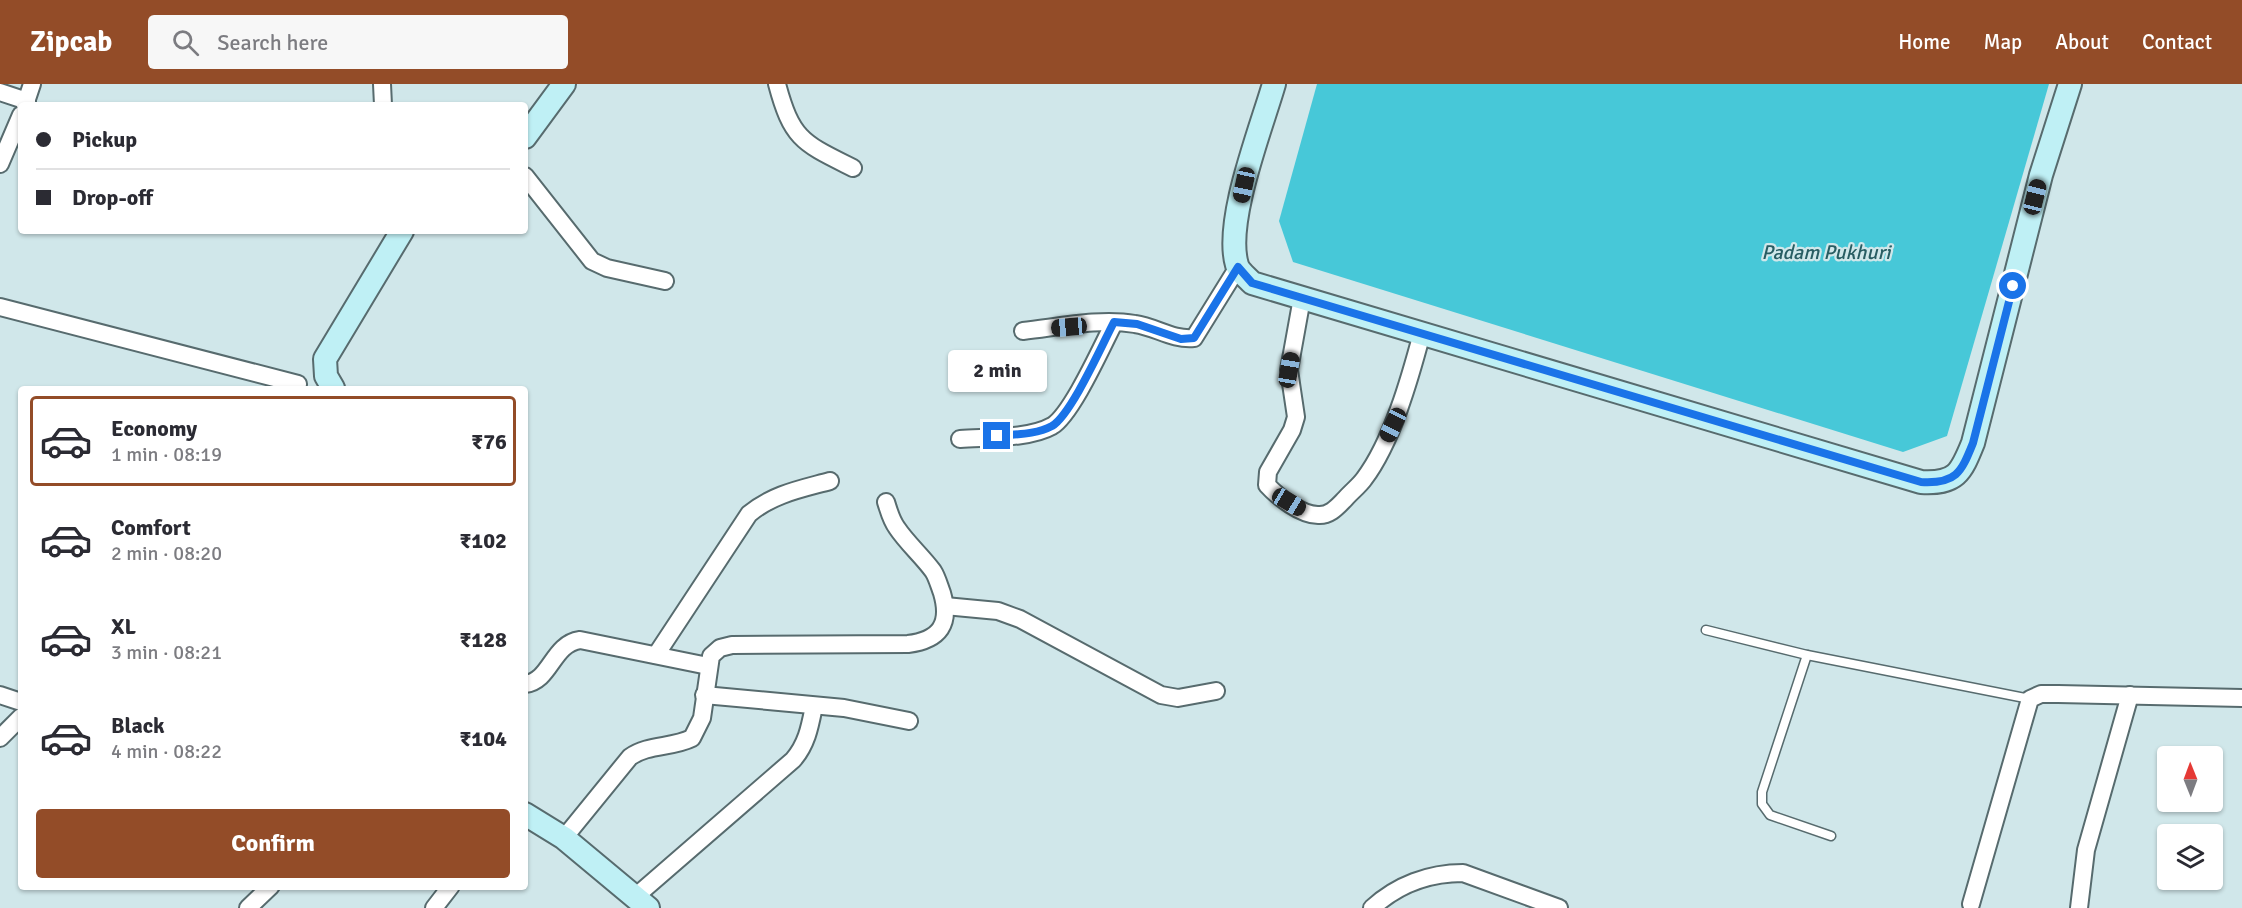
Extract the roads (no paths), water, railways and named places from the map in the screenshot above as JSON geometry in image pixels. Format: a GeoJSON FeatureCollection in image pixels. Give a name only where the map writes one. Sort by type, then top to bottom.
{"type":"FeatureCollection","features":[{"type":"Feature","properties":{"kind":"street"},"geometry":{"type":"LineString","coordinates":[[26,102],[32,84]]}},
{"type":"Feature","properties":{"kind":"street"},"geometry":{"type":"LineString","coordinates":[[382,84],[383,102]]}},
{"type":"Feature","properties":{"kind":"street"},"geometry":{"type":"LineString","coordinates":[[528,133],[564,84]]}},
{"type":"Feature","properties":{"kind":"street"},"geometry":{"type":"LineString","coordinates":[[777,84],[785,115],[795,133],[820,152],[853,168]]}},
{"type":"Feature","properties":{"kind":"street"},"geometry":{"type":"LineString","coordinates":[[1274,84],[1244,185],[1233,240],[1238,267],[1252,283],[1921,482],[1940,483],[1955,477],[1965,462],[1973,443],[2041,175],[2070,84]]}},
{"type":"Feature","properties":{"kind":"street"},"geometry":{"type":"LineString","coordinates":[[0,92],[18,103]]}},
{"type":"Feature","properties":{"kind":"street"},"geometry":{"type":"LineString","coordinates":[[0,164],[18,121]]}},
{"type":"Feature","properties":{"kind":"street"},"geometry":{"type":"LineString","coordinates":[[528,180],[592,261],[607,268],[665,281]]}},
{"type":"Feature","properties":{"kind":"street"},"geometry":{"type":"LineString","coordinates":[[0,307],[296,386],[329,382],[325,359],[400,234]]}},
{"type":"Feature","properties":{"kind":"street"},"geometry":{"type":"LineString","coordinates":[[1023,331],[1114,322],[1137,324],[1181,339],[1194,338],[1238,267]]}},
{"type":"Feature","properties":{"kind":"street"},"geometry":{"type":"LineString","coordinates":[[1302,298],[1289,370],[1296,417],[1292,430],[1268,472],[1267,485],[1274,493],[1304,511],[1319,516],[1333,511],[1364,480],[1393,425],[1411,375],[1422,333]]}},
{"type":"Feature","properties":{"kind":"street"},"geometry":{"type":"LineString","coordinates":[[960,439],[1033,433],[1053,425],[1066,413],[1114,322]]}},
{"type":"Feature","properties":{"kind":"street"},"geometry":{"type":"LineString","coordinates":[[656,655],[749,514],[763,502],[830,481]]}},
{"type":"Feature","properties":{"kind":"street"},"geometry":{"type":"LineString","coordinates":[[564,838],[630,757],[639,750],[682,743],[693,738],[702,718],[711,656],[720,648],[732,645],[922,642],[941,629],[946,617],[945,606],[934,573],[896,527],[886,502]]}},
{"type":"Feature","properties":{"kind":"street"},"geometry":{"type":"LineString","coordinates":[[945,606],[998,611],[1020,619],[1161,695],[1178,698],[1216,691]]}},
{"type":"Feature","properties":{"kind":"street"},"geometry":{"type":"LineString","coordinates":[[528,684],[540,678],[562,647],[580,640],[708,666]]}},
{"type":"Feature","properties":{"kind":"street"},"geometry":{"type":"LineString","coordinates":[[704,694],[844,708],[909,721]]}},
{"type":"Feature","properties":{"kind":"street"},"geometry":{"type":"LineString","coordinates":[[1971,904],[2030,699],[2041,694],[2242,698]]}},
{"type":"Feature","properties":{"kind":"street"},"geometry":{"type":"LineString","coordinates":[[0,695],[18,701]]}},
{"type":"Feature","properties":{"kind":"street"},"geometry":{"type":"LineString","coordinates":[[2079,908],[2086,850],[2130,695]]}},
{"type":"Feature","properties":{"kind":"street"},"geometry":{"type":"LineString","coordinates":[[528,816],[564,838],[641,903],[801,751],[814,706]]}},
{"type":"Feature","properties":{"kind":"street"},"geometry":{"type":"LineString","coordinates":[[0,738],[18,720]]}},
{"type":"Feature","properties":{"kind":"street"},"geometry":{"type":"LineString","coordinates":[[1372,908],[1383,897],[1423,877],[1463,873],[1559,908]]}},
{"type":"Feature","properties":{"kind":"street"},"geometry":{"type":"LineString","coordinates":[[248,908],[267,890]]}},
{"type":"Feature","properties":{"kind":"street"},"geometry":{"type":"LineString","coordinates":[[434,908],[448,890]]}},
{"type":"Feature","properties":{"kind":"lane"},"geometry":{"type":"LineString","coordinates":[[1706,630],[1807,655],[2030,699]]}},
{"type":"Feature","properties":{"kind":"lane"},"geometry":{"type":"LineString","coordinates":[[1807,655],[1762,792],[1762,804],[1770,815],[1831,836]]}},
{"type":"Feature","properties":{"kind":"water","name":"Padam Pukhuri"},"geometry":{"type":"Polygon","coordinates":[[[1317,84],[2049,84],[1947,436],[1903,452],[1293,262],[1279,221],[1317,84]]]}}]}
